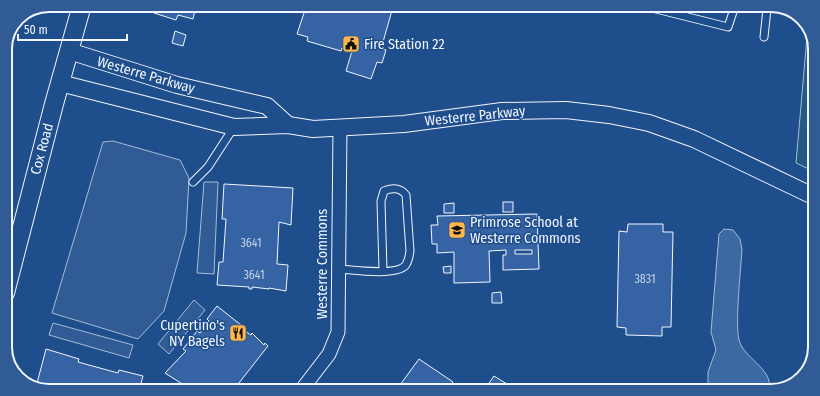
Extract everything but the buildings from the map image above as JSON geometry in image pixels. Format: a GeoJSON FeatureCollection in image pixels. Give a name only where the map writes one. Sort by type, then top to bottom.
{"type":"FeatureCollection","features":[{"type":"Feature","properties":{"kind":"main road","name":"Cox Road"},"geometry":{"type":"LineString","coordinates":[[12,266],[80,12]]}},
{"type":"Feature","properties":{"kind":"street","name":"Westerre Parkway"},"geometry":{"type":"LineString","coordinates":[[69,51],[177,85],[268,106],[288,125]]}},
{"type":"Feature","properties":{"kind":"street","name":"Westerre Parkway"},"geometry":{"type":"LineString","coordinates":[[60,83],[234,127],[288,125],[313,129],[340,128],[404,124],[502,111],[566,110],[609,115],[649,123],[694,139],[808,194]]}},
{"type":"Feature","properties":{"kind":"street","name":"Westerre Commons"},"geometry":{"type":"LineString","coordinates":[[306,384],[329,354],[338,332],[340,128]]}},
{"type":"Feature","properties":{"kind":"lane"},"geometry":{"type":"LineString","coordinates":[[669,12],[728,26],[733,12]]}},
{"type":"Feature","properties":{"kind":"lane"},"geometry":{"type":"LineString","coordinates":[[764,37],[767,12]]}},
{"type":"Feature","properties":{"kind":"lane"},"geometry":{"type":"LineString","coordinates":[[193,182],[208,167],[234,127]]}},
{"type":"Feature","properties":{"kind":"lane"},"geometry":{"type":"LineString","coordinates":[[339,270],[383,271],[401,268],[409,260],[406,195],[400,190],[394,188],[384,191],[381,201],[383,271]]}},
{"type":"Feature","properties":{"kind":"shaded area"},"geometry":{"type":"Polygon","coordinates":[[[807,40],[808,47],[808,169],[796,163],[807,40]]]}},
{"type":"Feature","properties":{"kind":"shaded area"},"geometry":{"type":"Polygon","coordinates":[[[113,141],[180,160],[189,178],[186,233],[164,311],[138,339],[52,313],[103,142],[113,141]]]}},
{"type":"Feature","properties":{"kind":"shaded area"},"geometry":{"type":"Polygon","coordinates":[[[204,182],[218,182],[214,274],[197,273],[204,182]]]}},
{"type":"Feature","properties":{"kind":"shaded area"},"geometry":{"type":"Polygon","coordinates":[[[724,229],[733,230],[740,239],[742,250],[739,284],[738,336],[743,349],[768,377],[769,384],[708,384],[708,372],[716,350],[711,332],[719,234],[724,229]]]}},
{"type":"Feature","properties":{"kind":"shaded area"},"geometry":{"type":"Polygon","coordinates":[[[194,300],[205,310],[169,354],[158,344],[194,300]]]}},
{"type":"Feature","properties":{"kind":"shaded area"},"geometry":{"type":"Polygon","coordinates":[[[53,323],[133,345],[129,358],[49,335],[53,323]]]}},
{"type":"Feature","properties":{"kind":"place","name":"Fire Station 22"},"geometry":{"type":"Point","coordinates":[351,44]}},
{"type":"Feature","properties":{"kind":"place","name":"Primrose School at Westerre Commons"},"geometry":{"type":"Point","coordinates":[457,230]}},
{"type":"Feature","properties":{"kind":"place","name":"Cupertino's NY Bagels"},"geometry":{"type":"Point","coordinates":[238,333]}}]}
